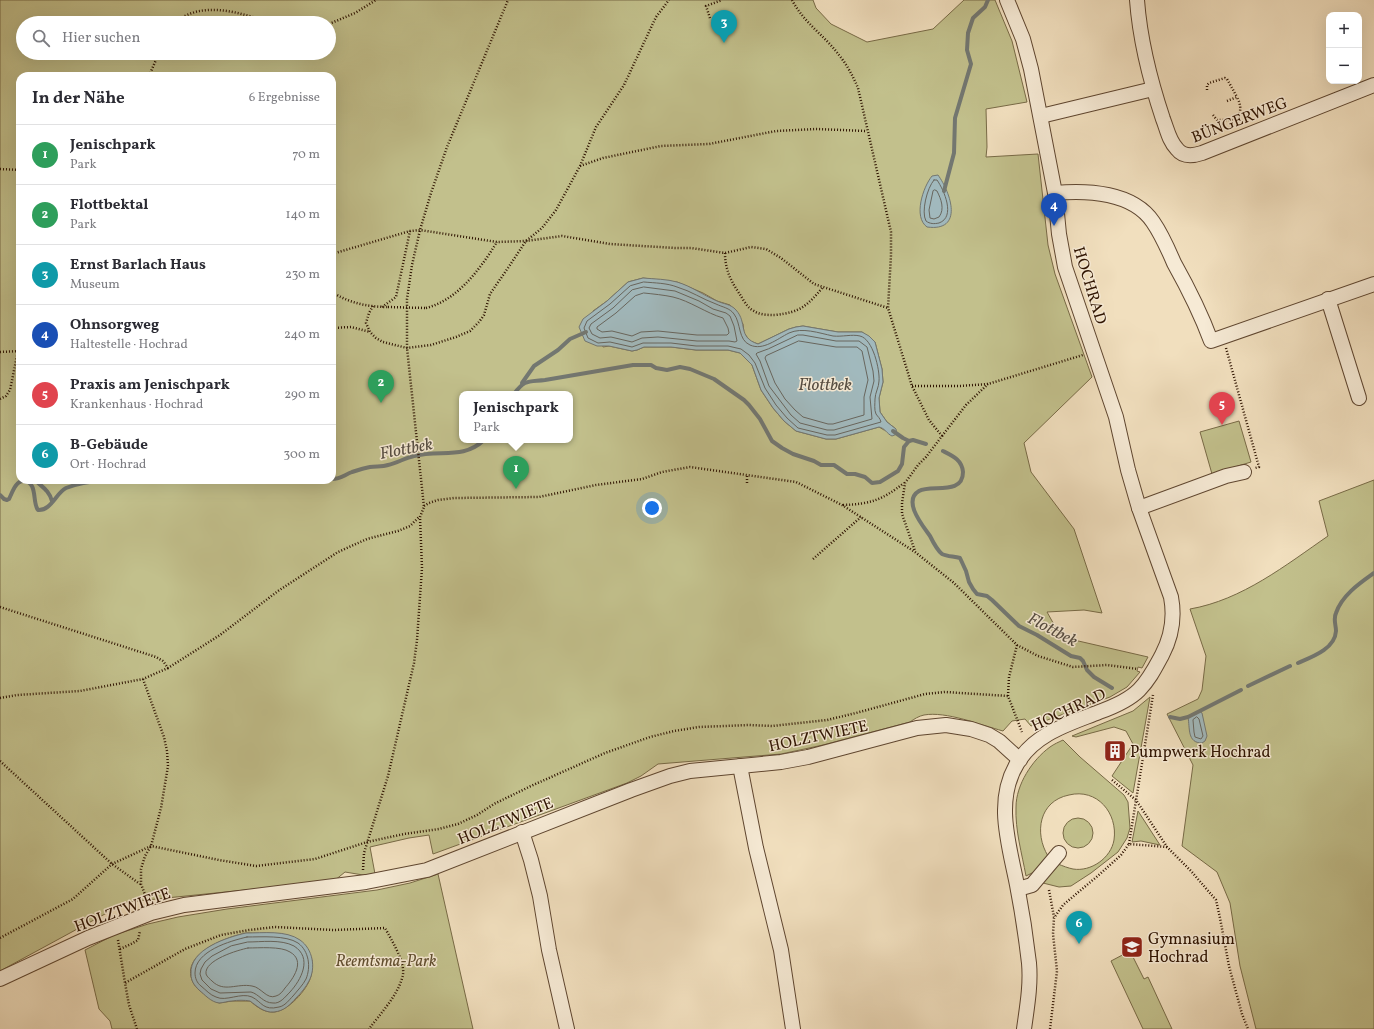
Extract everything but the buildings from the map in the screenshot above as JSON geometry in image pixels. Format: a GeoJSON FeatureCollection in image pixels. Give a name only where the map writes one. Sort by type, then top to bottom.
{"type":"FeatureCollection","features":[{"type":"Feature","properties":{"kind":"street","name":"HOCHRAD"},"geometry":{"type":"LineString","coordinates":[[1007,0],[1021,34],[1027,54],[1041,116],[1055,193],[1059,234],[1065,267],[1109,397],[1138,508],[1171,597],[1174,610],[1171,632],[1165,648],[1153,673],[1138,691],[1116,706],[1046,735],[1032,745],[1020,760],[1007,784],[1005,809],[1006,828],[1018,889],[1030,979],[1024,1029]]}},
{"type":"Feature","properties":{"kind":"street","name":"BÜNGERWEG"},"geometry":{"type":"LineString","coordinates":[[1137,0],[1143,45],[1153,89],[1171,141],[1177,150],[1184,154],[1193,156],[1374,85]]}},
{"type":"Feature","properties":{"kind":"street"},"geometry":{"type":"LineString","coordinates":[[1041,116],[1153,89]]}},
{"type":"Feature","properties":{"kind":"street"},"geometry":{"type":"LineString","coordinates":[[1055,193],[1066,192],[1103,194],[1118,197],[1142,210],[1153,221],[1188,289],[1217,338],[1374,284]]}},
{"type":"Feature","properties":{"kind":"street"},"geometry":{"type":"LineString","coordinates":[[1328,299],[1359,398]]}},
{"type":"Feature","properties":{"kind":"street"},"geometry":{"type":"LineString","coordinates":[[1138,508],[1226,476],[1244,472]]}},
{"type":"Feature","properties":{"kind":"street","name":"HOLZTWIETE"},"geometry":{"type":"LineString","coordinates":[[0,979],[88,938],[151,914],[184,905],[366,882],[427,870],[631,790],[670,776],[690,771],[808,758],[917,728],[946,725],[971,728],[989,735],[999,741],[1020,760]]}},
{"type":"Feature","properties":{"kind":"street"},"geometry":{"type":"LineString","coordinates":[[740,766],[756,848],[781,950],[793,1029]]}},
{"type":"Feature","properties":{"kind":"street"},"geometry":{"type":"LineString","coordinates":[[522,832],[540,896],[549,950],[566,1029]]}},
{"type":"Feature","properties":{"kind":"street"},"geometry":{"type":"LineString","coordinates":[[1018,889],[1032,885],[1059,853]]}},
{"type":"Feature","properties":{"kind":"path"},"geometry":{"type":"LineString","coordinates":[[336,21],[355,13],[376,0]]}},
{"type":"Feature","properties":{"kind":"path"},"geometry":{"type":"LineString","coordinates":[[424,507],[407,348],[407,299],[412,265],[420,230],[447,147],[508,0]]}},
{"type":"Feature","properties":{"kind":"path"},"geometry":{"type":"LineString","coordinates":[[374,306],[367,318],[366,323],[370,332],[383,342],[407,348],[431,345],[470,331],[480,322],[484,315],[490,294],[526,241],[542,228],[556,210],[580,166],[596,127],[624,84],[656,17],[668,0]]}},
{"type":"Feature","properties":{"kind":"path"},"geometry":{"type":"LineString","coordinates":[[710,18],[706,6],[722,0]]}},
{"type":"Feature","properties":{"kind":"path"},"geometry":{"type":"LineString","coordinates":[[792,0],[813,28],[839,54],[854,77],[861,99],[890,232],[891,256],[888,308],[912,386],[929,420],[942,436]]}},
{"type":"Feature","properties":{"kind":"path"},"geometry":{"type":"LineString","coordinates":[[184,16],[194,9],[206,6]]}},
{"type":"Feature","properties":{"kind":"path"},"geometry":{"type":"LineString","coordinates":[[214,6],[250,16]]}},
{"type":"Feature","properties":{"kind":"path"},"geometry":{"type":"LineString","coordinates":[[151,72],[156,60]]}},
{"type":"Feature","properties":{"kind":"path"},"geometry":{"type":"LineString","coordinates":[[1207,90],[1206,85],[1209,83],[1225,78],[1227,79],[1241,108],[1236,120],[1243,137]]}},
{"type":"Feature","properties":{"kind":"path"},"geometry":{"type":"LineString","coordinates":[[1227,102],[1237,97]]}},
{"type":"Feature","properties":{"kind":"path"},"geometry":{"type":"LineString","coordinates":[[1213,115],[1217,120],[1236,120]]}},
{"type":"Feature","properties":{"kind":"path"},"geometry":{"type":"LineString","coordinates":[[580,166],[603,158],[661,146],[709,144],[776,132],[816,129],[867,131]]}},
{"type":"Feature","properties":{"kind":"path"},"geometry":{"type":"LineString","coordinates":[[0,169],[16,170]]}},
{"type":"Feature","properties":{"kind":"path"},"geometry":{"type":"LineString","coordinates":[[382,307],[396,297],[410,230]]}},
{"type":"Feature","properties":{"kind":"path"},"geometry":{"type":"LineString","coordinates":[[336,253],[410,230],[420,230],[497,242],[526,241],[562,236],[638,246],[704,249],[725,253],[751,247],[766,249],[781,258],[814,284],[888,308]]}},
{"type":"Feature","properties":{"kind":"path"},"geometry":{"type":"LineString","coordinates":[[336,295],[355,303],[382,307],[426,308],[436,305],[453,295],[475,274],[497,242]]}},
{"type":"Feature","properties":{"kind":"path"},"geometry":{"type":"LineString","coordinates":[[725,253],[725,262],[733,284],[748,307],[754,312],[768,315],[796,312],[809,303],[823,287]]}},
{"type":"Feature","properties":{"kind":"path"},"geometry":{"type":"LineString","coordinates":[[336,328],[351,326],[370,332]]}},
{"type":"Feature","properties":{"kind":"path"},"geometry":{"type":"LineString","coordinates":[[1217,338],[1259,467],[1244,472]]}},
{"type":"Feature","properties":{"kind":"path"},"geometry":{"type":"LineString","coordinates":[[0,352],[16,351]]}},
{"type":"Feature","properties":{"kind":"path"},"geometry":{"type":"LineString","coordinates":[[912,386],[960,386],[988,384],[1087,354]]}},
{"type":"Feature","properties":{"kind":"path"},"geometry":{"type":"LineString","coordinates":[[0,399],[6,396],[10,390],[16,364]]}},
{"type":"Feature","properties":{"kind":"path"},"geometry":{"type":"LineString","coordinates":[[842,504],[866,503],[888,496],[905,483],[966,405],[988,384]]}},
{"type":"Feature","properties":{"kind":"path"},"geometry":{"type":"LineString","coordinates":[[366,882],[363,864],[364,853],[388,776],[414,663],[422,568],[420,517],[424,507],[429,502],[454,498],[540,497],[596,485],[642,479],[662,472],[690,466],[796,482],[842,504],[915,552],[954,583],[1017,645],[1038,656],[1073,667],[1107,665],[1143,670]]}},
{"type":"Feature","properties":{"kind":"path"},"geometry":{"type":"LineString","coordinates":[[747,475],[747,483]]}},
{"type":"Feature","properties":{"kind":"path"},"geometry":{"type":"LineString","coordinates":[[905,483],[902,514],[915,552]]}},
{"type":"Feature","properties":{"kind":"path"},"geometry":{"type":"LineString","coordinates":[[0,698],[17,695],[80,691],[143,679],[168,668],[220,635],[278,591],[338,552],[367,539],[410,526],[420,517]]}},
{"type":"Feature","properties":{"kind":"path"},"geometry":{"type":"LineString","coordinates":[[813,559],[861,517]]}},
{"type":"Feature","properties":{"kind":"path"},"geometry":{"type":"LineString","coordinates":[[0,607],[156,657],[163,661],[168,668]]}},
{"type":"Feature","properties":{"kind":"path"},"geometry":{"type":"LineString","coordinates":[[1017,645],[1009,678],[1008,696],[1022,732]]}},
{"type":"Feature","properties":{"kind":"path"},"geometry":{"type":"LineString","coordinates":[[0,761],[112,864],[141,884],[141,869],[145,856],[151,846],[161,808],[168,766],[164,737],[143,679]]}},
{"type":"Feature","properties":{"kind":"path"},"geometry":{"type":"LineString","coordinates":[[1054,918],[1063,904],[1121,855],[1129,844],[1154,690]]}},
{"type":"Feature","properties":{"kind":"path"},"geometry":{"type":"LineString","coordinates":[[0,938],[73,899],[112,864],[151,846],[256,866],[315,859],[368,842],[458,824],[530,786],[605,753],[650,737],[674,731],[699,727],[748,725],[772,726],[827,720],[925,694],[945,692],[1008,696]]}},
{"type":"Feature","properties":{"kind":"path"},"geometry":{"type":"LineString","coordinates":[[1112,780],[1136,800],[1167,847],[1191,871],[1216,900],[1229,966],[1242,1014],[1248,1029]]}},
{"type":"Feature","properties":{"kind":"path"},"geometry":{"type":"LineString","coordinates":[[1129,844],[1167,847]]}},
{"type":"Feature","properties":{"kind":"path"},"geometry":{"type":"LineString","coordinates":[[1049,890],[1054,918],[1053,934],[1057,971],[1050,1029]]}},
{"type":"Feature","properties":{"kind":"path"},"geometry":{"type":"LineString","coordinates":[[125,983],[185,949],[228,934],[275,927],[334,930],[385,928],[399,954],[404,973],[398,990],[368,1029]]}},
{"type":"Feature","properties":{"kind":"path"},"geometry":{"type":"LineString","coordinates":[[120,949],[125,983],[137,1029]]}},
{"type":"Feature","properties":{"kind":"green space"},"geometry":{"type":"Polygon","coordinates":[[[0,0],[813,0],[816,8],[831,24],[867,42],[933,29],[964,0],[995,0],[1012,41],[1027,102],[986,109],[986,157],[1038,154],[1048,245],[1055,274],[1092,377],[1024,443],[1031,472],[1074,529],[1102,613],[1084,610],[1047,612],[1061,637],[1148,657],[1142,668],[1138,667],[1137,671],[1140,672],[1127,687],[1110,697],[1031,726],[1025,719],[1012,721],[1003,731],[974,722],[933,714],[924,715],[910,722],[823,745],[781,754],[658,764],[641,776],[627,783],[433,854],[429,835],[370,847],[375,874],[369,876],[345,872],[334,881],[127,902],[0,971],[0,0]],[[643,278],[628,282],[607,301],[593,311],[603,347],[609,346],[632,351],[644,347],[671,347],[696,350],[728,350],[740,353],[752,365],[761,390],[773,408],[784,421],[796,431],[826,439],[836,439],[879,427],[884,430],[896,429],[887,422],[880,412],[879,398],[883,382],[882,369],[875,342],[862,332],[838,332],[803,326],[789,329],[758,344],[750,341],[744,333],[743,324],[730,305],[717,301],[703,293],[677,282],[643,278]]]}},
{"type":"Feature","properties":{"kind":"green space"},"geometry":{"type":"Polygon","coordinates":[[[1239,421],[1251,462],[1212,474],[1200,432],[1239,421]]]}},
{"type":"Feature","properties":{"kind":"green space"},"geometry":{"type":"Polygon","coordinates":[[[1374,480],[1374,1029],[1256,1029],[1240,966],[1230,903],[1217,872],[1182,846],[1193,765],[1167,714],[1198,699],[1202,690],[1206,656],[1190,609],[1228,598],[1245,590],[1280,569],[1328,536],[1319,501],[1374,480]]]}},
{"type":"Feature","properties":{"kind":"green space"},"geometry":{"type":"Polygon","coordinates":[[[1150,697],[1133,793],[1112,776],[1133,744],[1126,731],[1114,727],[1076,737],[1072,736],[1133,711],[1150,697]]]}},
{"type":"Feature","properties":{"kind":"green space"},"geometry":{"type":"Polygon","coordinates":[[[1063,740],[1080,757],[1124,795],[1128,802],[1130,828],[1127,838],[1118,852],[1071,886],[1059,887],[1043,883],[1058,864],[1071,869],[1080,869],[1093,866],[1109,853],[1114,840],[1113,821],[1104,805],[1097,799],[1088,795],[1079,794],[1059,798],[1045,811],[1042,819],[1041,838],[1048,856],[1034,872],[1026,876],[1019,842],[1016,816],[1019,790],[1031,766],[1043,752],[1063,740]]]}},
{"type":"Feature","properties":{"kind":"green space"},"geometry":{"type":"Polygon","coordinates":[[[1138,811],[1160,845],[1141,841],[1132,842],[1138,811]]]}},
{"type":"Feature","properties":{"kind":"green space"},"geometry":{"type":"Polygon","coordinates":[[[1078,818],[1089,822],[1093,833],[1089,844],[1078,848],[1067,844],[1063,833],[1067,822],[1078,818]]]}},
{"type":"Feature","properties":{"kind":"green space","name":"Reemtsma-Park"},"geometry":{"type":"Polygon","coordinates":[[[438,874],[473,1029],[112,1029],[110,1021],[99,1009],[85,950],[114,935],[148,924],[178,917],[227,909],[377,890],[410,883],[438,874]],[[246,933],[216,943],[198,956],[192,964],[191,974],[194,984],[202,992],[219,1003],[250,1001],[269,1012],[284,1009],[296,999],[306,987],[311,976],[312,960],[283,934],[246,933]]]}},
{"type":"Feature","properties":{"kind":"green space"},"geometry":{"type":"Polygon","coordinates":[[[1130,951],[1144,979],[1148,977],[1172,1029],[1143,1029],[1111,961],[1130,951]]]}},
{"type":"Feature","properties":{"kind":"water"},"geometry":{"type":"Polygon","coordinates":[[[938,175],[947,191],[950,201],[950,217],[946,224],[939,227],[927,227],[921,216],[921,202],[925,187],[932,176],[938,175]]]}},
{"type":"Feature","properties":{"kind":"water","name":"Flottbek"},"geometry":{"type":"Polygon","coordinates":[[[643,278],[677,282],[717,301],[732,306],[740,315],[747,338],[758,344],[789,329],[803,326],[838,332],[862,332],[869,336],[875,342],[882,369],[883,382],[879,398],[880,412],[887,422],[896,429],[897,434],[892,436],[879,427],[836,439],[826,439],[796,431],[784,421],[773,408],[761,390],[752,365],[740,353],[728,350],[696,350],[671,347],[644,347],[632,351],[609,346],[597,346],[585,341],[579,327],[583,319],[607,301],[628,282],[643,278]]]}},
{"type":"Feature","properties":{"kind":"water"},"geometry":{"type":"Polygon","coordinates":[[[1199,711],[1202,713],[1207,736],[1205,741],[1202,743],[1197,742],[1192,738],[1189,730],[1188,717],[1199,711]]]}},
{"type":"Feature","properties":{"kind":"water"},"geometry":{"type":"Polygon","coordinates":[[[246,933],[281,933],[300,940],[308,948],[313,965],[311,976],[302,992],[284,1009],[270,1012],[261,1009],[250,1001],[246,1000],[221,1003],[216,1002],[206,996],[193,983],[191,976],[192,965],[203,951],[220,941],[246,933]]]}},
{"type":"Feature","properties":{"kind":"waterway"},"geometry":{"type":"LineString","coordinates":[[944,191],[954,153],[955,118],[971,64],[967,50],[968,33],[973,18],[985,7],[988,0]]}},
{"type":"Feature","properties":{"kind":"waterway","name":"Flottbek"},"geometry":{"type":"LineString","coordinates":[[522,383],[534,366],[558,350],[570,339],[586,332]]}},
{"type":"Feature","properties":{"kind":"waterway","name":"Flottbek"},"geometry":{"type":"LineString","coordinates":[[517,391],[521,386],[531,381],[633,365],[651,365],[656,368],[667,370],[680,367],[690,369],[714,379],[744,400],[760,419],[772,441],[782,448],[821,465],[834,465],[847,474],[855,474],[865,477],[872,483],[880,482],[898,471],[902,464],[904,447],[909,441],[913,440],[926,444]]}},
{"type":"Feature","properties":{"kind":"waterway","name":"Flottbek"},"geometry":{"type":"LineString","coordinates":[[893,431],[909,441]]}},
{"type":"Feature","properties":{"kind":"waterway","name":"Flottbek"},"geometry":{"type":"LineString","coordinates":[[336,479],[352,472],[366,468],[384,466],[414,456],[468,450],[480,443]]}},
{"type":"Feature","properties":{"kind":"waterway","name":"Flottbek"},"geometry":{"type":"LineString","coordinates":[[943,451],[959,461],[963,472],[962,479],[958,484],[952,487],[931,488],[919,491],[914,495],[913,501],[913,507],[919,520],[937,548],[946,556],[960,558],[969,582],[977,594],[987,596],[1019,626],[1071,656],[1080,658],[1087,670],[1094,677],[1112,688]]}},
{"type":"Feature","properties":{"kind":"waterway","name":"Flottbek"},"geometry":{"type":"LineString","coordinates":[[0,495],[4,499],[9,499],[18,484]]}},
{"type":"Feature","properties":{"kind":"waterway","name":"Flottbek"},"geometry":{"type":"LineString","coordinates":[[30,484],[33,489],[36,507],[38,510],[43,510],[50,505],[62,490],[78,484]]}},
{"type":"Feature","properties":{"kind":"waterway"},"geometry":{"type":"LineString","coordinates":[[39,484],[47,491],[52,501]]}},
{"type":"Feature","properties":{"kind":"waterway","name":"Flottbek"},"geometry":{"type":"LineString","coordinates":[[1298,663],[1322,652],[1332,643],[1336,631],[1335,615],[1342,601],[1352,590],[1374,573]]}},
{"type":"Feature","properties":{"kind":"waterway","name":"Flottbek"},"geometry":{"type":"LineString","coordinates":[[1248,686],[1290,666]]}},
{"type":"Feature","properties":{"kind":"waterway","name":"Flottbek"},"geometry":{"type":"LineString","coordinates":[[1170,717],[1180,719],[1188,717],[1241,690]]}},
{"type":"Feature","properties":{"kind":"place","name":"Ernst Barlach Haus"},"geometry":{"type":"Point","coordinates":[724,43]}},
{"type":"Feature","properties":{"kind":"place","name":"Ohnsorgweg"},"geometry":{"type":"Point","coordinates":[1054,226]}},
{"type":"Feature","properties":{"kind":"place","name":"Flottbektal"},"geometry":{"type":"Point","coordinates":[381,403]}},
{"type":"Feature","properties":{"kind":"place","name":"Praxis am Jenischpark"},"geometry":{"type":"Point","coordinates":[1222,425]}},
{"type":"Feature","properties":{"kind":"place","name":"Jenischpark"},"geometry":{"type":"Point","coordinates":[516,489]}},
{"type":"Feature","properties":{"kind":"place","name":"Pumpwerk Hochrad"},"geometry":{"type":"Point","coordinates":[1115,751]}},
{"type":"Feature","properties":{"kind":"place","name":"B-Gebäude"},"geometry":{"type":"Point","coordinates":[1079,944]}},
{"type":"Feature","properties":{"kind":"place","name":"Gymnasium Hochrad"},"geometry":{"type":"Point","coordinates":[1132,947]}}]}
